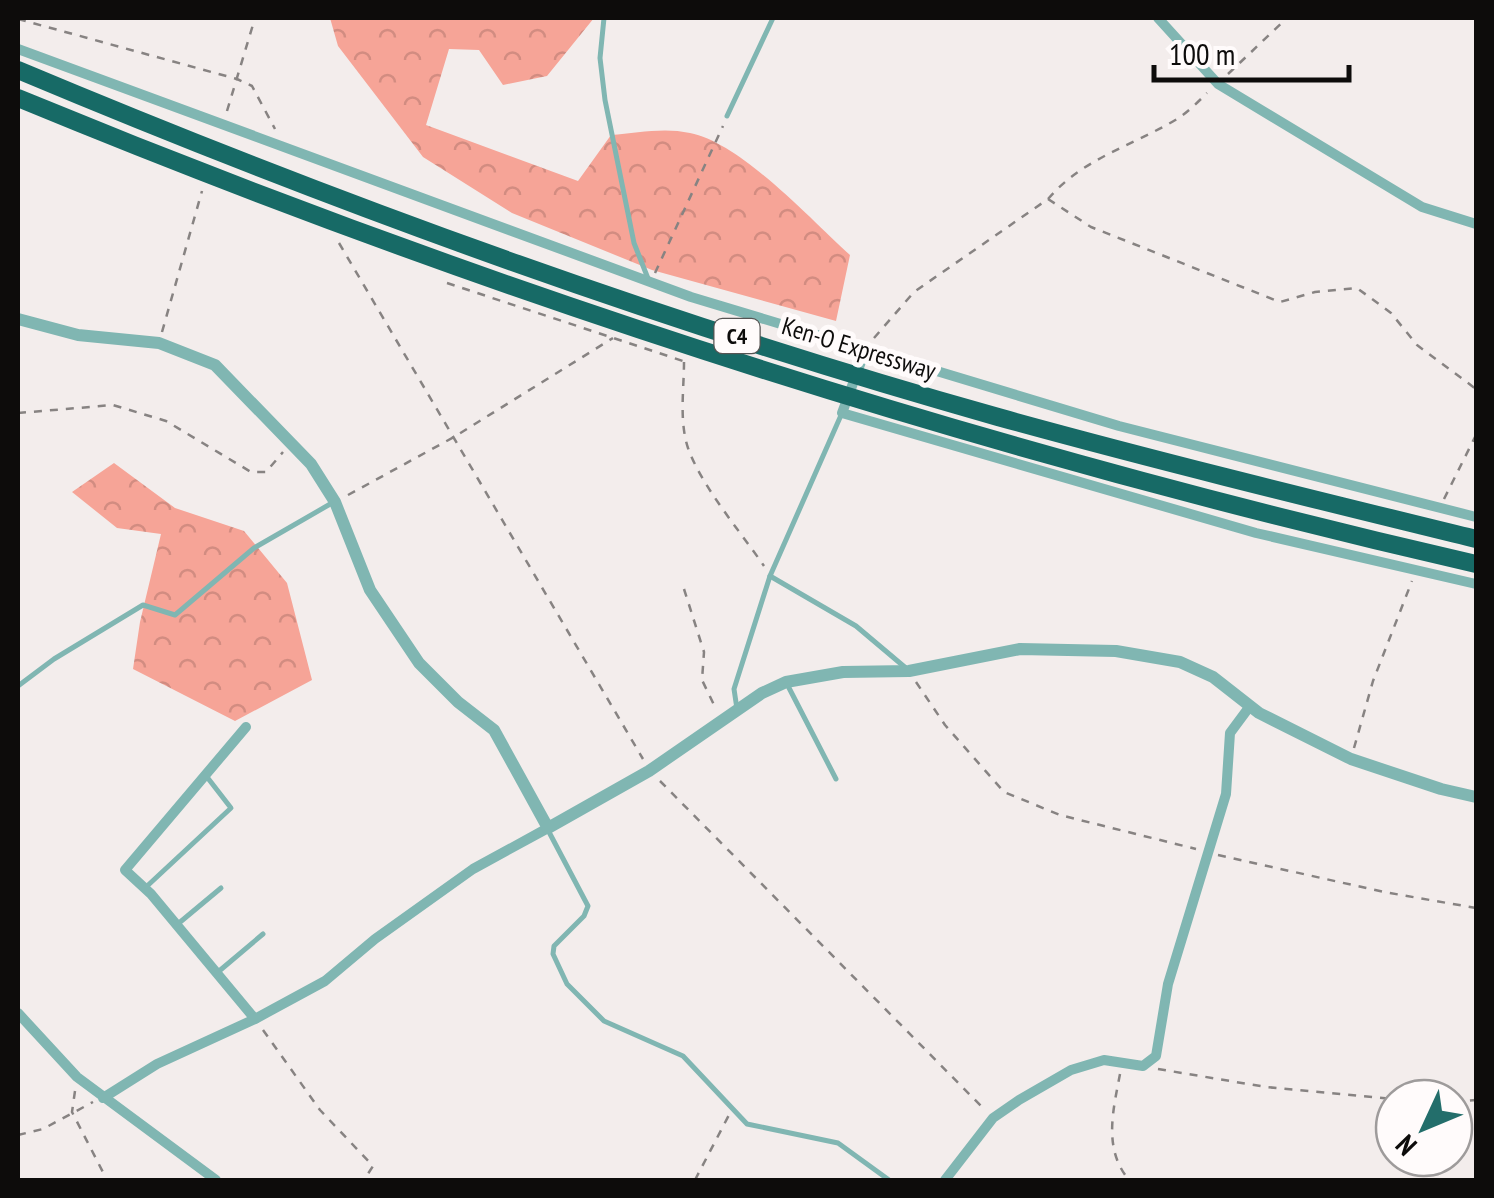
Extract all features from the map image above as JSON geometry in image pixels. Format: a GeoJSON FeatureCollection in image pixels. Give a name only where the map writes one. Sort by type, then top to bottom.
{"type":"FeatureCollection","features":[{"type":"Feature","properties":{"kind":"highway","name":"Ken-O Expressway"},"geometry":{"type":"LineString","coordinates":[[18,70],[263,170],[620,298],[994,416],[1476,539]]}},
{"type":"Feature","properties":{"kind":"highway","name":"Ken-O Expressway"},"geometry":{"type":"LineString","coordinates":[[18,98],[252,194],[412,253],[801,382],[987,439],[1176,490],[1476,564]]}},
{"type":"Feature","properties":{"kind":"street"},"geometry":{"type":"LineString","coordinates":[[1158,18],[1218,84],[1422,208],[1476,224]]}},
{"type":"Feature","properties":{"kind":"street"},"geometry":{"type":"LineString","coordinates":[[18,49],[650,283],[1119,426],[1476,518]]}},
{"type":"Feature","properties":{"kind":"street"},"geometry":{"type":"LineString","coordinates":[[18,319],[78,335],[159,343],[215,365],[311,464],[335,502],[370,590],[419,663],[458,702],[494,730],[548,828]]}},
{"type":"Feature","properties":{"kind":"street"},"geometry":{"type":"LineString","coordinates":[[864,351],[842,413],[1256,533],[1476,584]]}},
{"type":"Feature","properties":{"kind":"street"},"geometry":{"type":"LineString","coordinates":[[103,1098],[157,1064],[256,1019],[326,981],[375,939],[473,869],[650,770],[737,710],[786,682],[843,672],[910,671],[1020,649],[1116,651],[1180,662],[1213,677],[1250,706],[1351,759],[1476,797]]}},
{"type":"Feature","properties":{"kind":"street"},"geometry":{"type":"LineString","coordinates":[[946,1180],[993,1118],[1071,1070],[1104,1060],[1143,1066],[1156,1056],[1168,984],[1226,794],[1230,733],[1250,706]]}},
{"type":"Feature","properties":{"kind":"street"},"geometry":{"type":"LineString","coordinates":[[246,727],[126,870],[256,1019]]}},
{"type":"Feature","properties":{"kind":"street"},"geometry":{"type":"LineString","coordinates":[[18,1014],[76,1077],[216,1180]]}},
{"type":"Feature","properties":{"kind":"lane"},"geometry":{"type":"LineString","coordinates":[[604,18],[600,58],[605,100],[634,243],[650,283]]}},
{"type":"Feature","properties":{"kind":"lane"},"geometry":{"type":"LineString","coordinates":[[727,116],[773,18]]}},
{"type":"Feature","properties":{"kind":"lane"},"geometry":{"type":"LineString","coordinates":[[737,710],[734,689],[770,576],[842,413]]}},
{"type":"Feature","properties":{"kind":"lane"},"geometry":{"type":"LineString","coordinates":[[18,686],[54,659],[144,605],[175,615],[254,548],[335,502]]}},
{"type":"Feature","properties":{"kind":"lane"},"geometry":{"type":"LineString","coordinates":[[770,576],[856,626],[910,671]]}},
{"type":"Feature","properties":{"kind":"lane"},"geometry":{"type":"LineString","coordinates":[[786,682],[836,779]]}},
{"type":"Feature","properties":{"kind":"lane"},"geometry":{"type":"LineString","coordinates":[[145,888],[231,808],[205,776]]}},
{"type":"Feature","properties":{"kind":"lane"},"geometry":{"type":"LineString","coordinates":[[548,828],[588,906],[584,916],[554,946],[552,954],[567,984],[604,1021],[682,1056],[747,1124],[838,1143],[888,1180]]}},
{"type":"Feature","properties":{"kind":"lane"},"geometry":{"type":"LineString","coordinates":[[176,925],[221,888]]}},
{"type":"Feature","properties":{"kind":"lane"},"geometry":{"type":"LineString","coordinates":[[215,974],[262,934]]}},
{"type":"Feature","properties":{"kind":"path"},"geometry":{"type":"LineString","coordinates":[[18,18],[252,86],[285,149]]}},
{"type":"Feature","properties":{"kind":"path"},"geometry":{"type":"LineString","coordinates":[[864,351],[914,292],[1048,199],[1078,170],[1179,118],[1287,18]]}},
{"type":"Feature","properties":{"kind":"path"},"geometry":{"type":"LineString","coordinates":[[650,283],[727,116]]}},
{"type":"Feature","properties":{"kind":"path"},"geometry":{"type":"LineString","coordinates":[[1048,199],[1091,227],[1280,302],[1314,292],[1357,288],[1390,313],[1417,345],[1476,389]]}},
{"type":"Feature","properties":{"kind":"path"},"geometry":{"type":"LineString","coordinates":[[339,242],[650,770],[993,1118]]}},
{"type":"Feature","properties":{"kind":"path"},"geometry":{"type":"LineString","coordinates":[[447,283],[684,362],[683,416],[688,446],[702,474],[770,576]]}},
{"type":"Feature","properties":{"kind":"path"},"geometry":{"type":"LineString","coordinates":[[335,502],[454,436],[614,338]]}},
{"type":"Feature","properties":{"kind":"path"},"geometry":{"type":"LineString","coordinates":[[18,412],[113,405],[166,421],[251,472],[266,472],[290,443]]}},
{"type":"Feature","properties":{"kind":"path"},"geometry":{"type":"LineString","coordinates":[[1440,509],[1476,435]]}},
{"type":"Feature","properties":{"kind":"path"},"geometry":{"type":"LineString","coordinates":[[1351,759],[1378,665],[1416,570]]}},
{"type":"Feature","properties":{"kind":"path"},"geometry":{"type":"LineString","coordinates":[[684,589],[704,652],[702,680],[723,722]]}},
{"type":"Feature","properties":{"kind":"path"},"geometry":{"type":"LineString","coordinates":[[910,671],[945,725],[1004,792],[1060,815],[1207,852],[1384,892],[1476,908]]}},
{"type":"Feature","properties":{"kind":"path"},"geometry":{"type":"LineString","coordinates":[[256,1019],[320,1110],[373,1166],[364,1180]]}},
{"type":"Feature","properties":{"kind":"path"},"geometry":{"type":"LineString","coordinates":[[1122,1063],[1110,1133],[1120,1170],[1129,1180]]}},
{"type":"Feature","properties":{"kind":"path"},"geometry":{"type":"LineString","coordinates":[[1143,1066],[1266,1087],[1374,1098]]}},
{"type":"Feature","properties":{"kind":"path"},"geometry":{"type":"LineString","coordinates":[[76,1077],[72,1112],[107,1180]]}},
{"type":"Feature","properties":{"kind":"path"},"geometry":{"type":"LineString","coordinates":[[18,1135],[42,1128],[103,1098]]}},
{"type":"Feature","properties":{"kind":"path"},"geometry":{"type":"LineString","coordinates":[[695,1180],[732,1108]]}},
{"type":"Feature","properties":{"kind":"green space"},"geometry":{"type":"Polygon","coordinates":[[[330,18],[594,18],[547,76],[503,85],[479,50],[449,49],[426,125],[578,181],[611,135],[670,130],[710,140],[774,184],[850,255],[836,321],[652,270],[512,213],[423,157],[338,46],[330,18]]]}},
{"type":"Feature","properties":{"kind":"green space"},"geometry":{"type":"Polygon","coordinates":[[[114,463],[175,508],[244,531],[287,583],[312,680],[235,721],[133,669],[161,534],[117,528],[72,492],[114,463]]]}}]}
